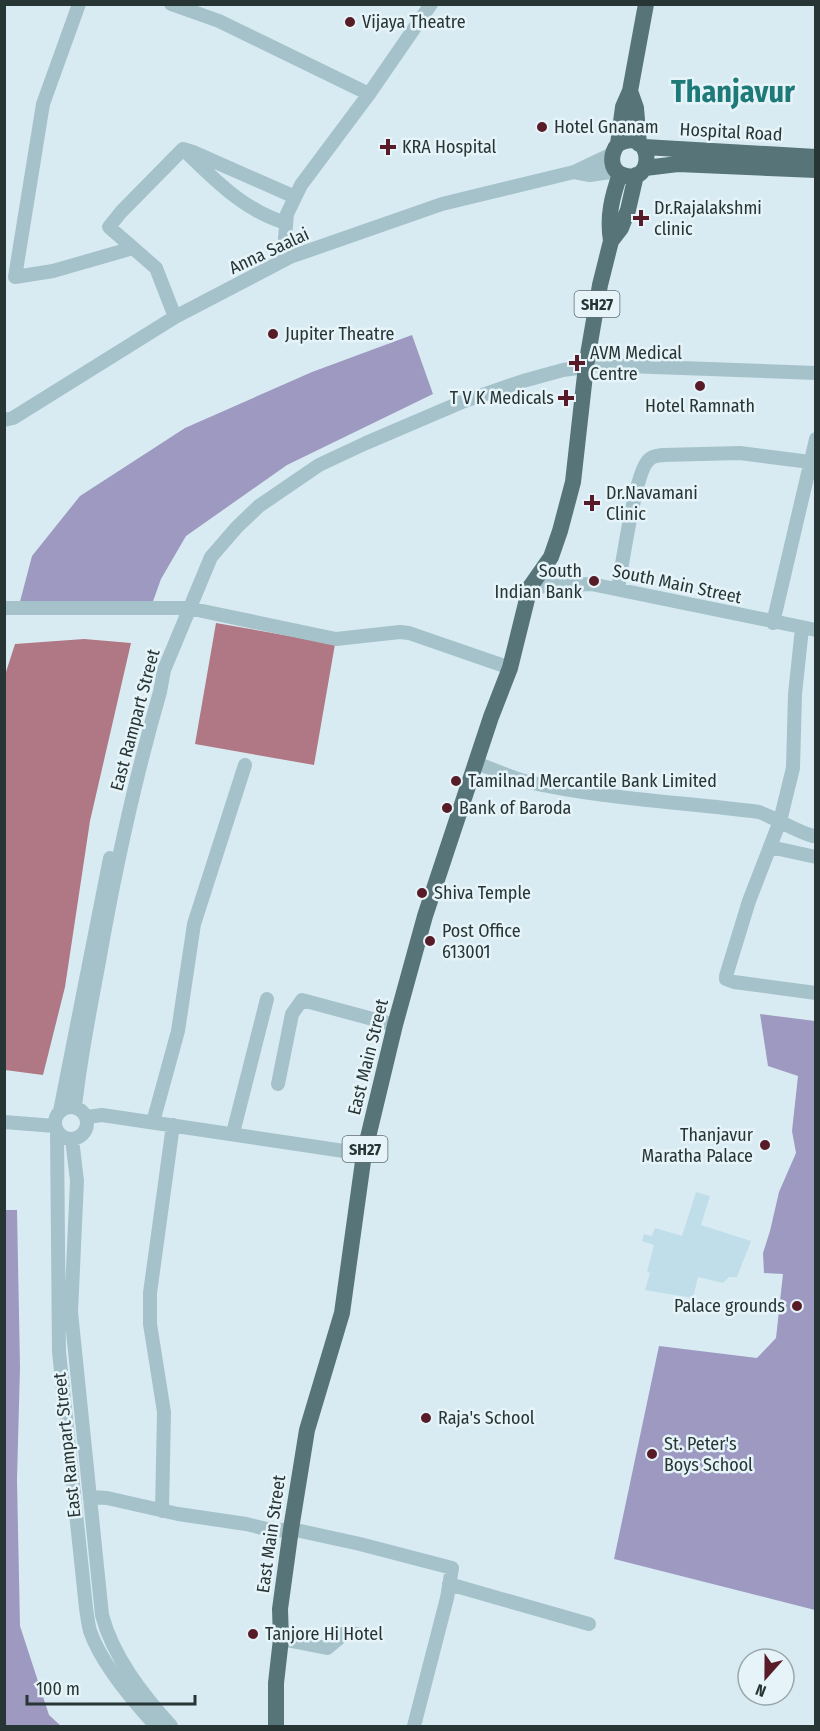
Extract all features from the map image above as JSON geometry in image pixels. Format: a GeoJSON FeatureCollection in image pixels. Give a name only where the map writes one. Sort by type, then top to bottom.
{"type":"FeatureCollection","features":[{"type":"Feature","properties":{"kind":"main road"},"geometry":{"type":"LineString","coordinates":[[630,91],[636,108],[641,146],[648,158],[629,172],[612,163],[623,107],[630,91],[646,4]]}},
{"type":"Feature","properties":{"kind":"main road"},"geometry":{"type":"LineString","coordinates":[[615,149],[629,141],[641,146]]}},
{"type":"Feature","properties":{"kind":"main road","name":"Hospital Road"},"geometry":{"type":"LineString","coordinates":[[641,146],[816,157]]}},
{"type":"Feature","properties":{"kind":"main road","name":"Hospital Road"},"geometry":{"type":"LineString","coordinates":[[629,172],[678,164],[816,170]]}},
{"type":"Feature","properties":{"kind":"main road","name":"SH27"},"geometry":{"type":"LineString","coordinates":[[530,587],[551,557],[573,482],[586,366],[600,285],[611,241],[621,228],[628,210],[629,172]]}},
{"type":"Feature","properties":{"kind":"main road","name":"East Main Street"},"geometry":{"type":"LineString","coordinates":[[276,1726],[276,1683],[281,1639],[280,1609],[291,1529],[307,1430],[342,1313],[364,1154],[395,1025],[425,916],[491,717],[510,668],[530,587]]}},
{"type":"Feature","properties":{"kind":"street"},"geometry":{"type":"LineString","coordinates":[[79,4],[43,104],[15,276],[53,271],[133,248]]}},
{"type":"Feature","properties":{"kind":"street"},"geometry":{"type":"LineString","coordinates":[[171,4],[219,21],[369,94]]}},
{"type":"Feature","properties":{"kind":"street"},"geometry":{"type":"LineString","coordinates":[[290,257],[285,238],[287,214],[301,184],[369,94],[431,4]]}},
{"type":"Feature","properties":{"kind":"street"},"geometry":{"type":"LineString","coordinates":[[175,316],[156,268],[109,227],[183,149]]}},
{"type":"Feature","properties":{"kind":"street"},"geometry":{"type":"LineString","coordinates":[[183,149],[295,197]]}},
{"type":"Feature","properties":{"kind":"street"},"geometry":{"type":"LineString","coordinates":[[183,149],[226,191],[268,217],[286,222]]}},
{"type":"Feature","properties":{"kind":"street","name":"Anna Saalai"},"geometry":{"type":"LineString","coordinates":[[4,420],[13,418],[175,316],[290,257],[442,204],[574,172],[615,149]]}},
{"type":"Feature","properties":{"kind":"street","name":"Anna Saalai"},"geometry":{"type":"LineString","coordinates":[[574,172],[590,175],[629,172]]}},
{"type":"Feature","properties":{"kind":"street","name":"East Rampart Street"},"geometry":{"type":"LineString","coordinates":[[75,1107],[81,1059],[123,838],[164,669],[211,557],[237,527],[259,506],[319,465],[462,402],[524,381],[599,365],[816,373]]}},
{"type":"Feature","properties":{"kind":"street"},"geometry":{"type":"LineString","coordinates":[[773,623],[816,439]]}},
{"type":"Feature","properties":{"kind":"street"},"geometry":{"type":"LineString","coordinates":[[618,589],[639,478],[648,460],[654,456],[757,454],[810,462]]}},
{"type":"Feature","properties":{"kind":"street","name":"South Main Street"},"geometry":{"type":"LineString","coordinates":[[530,587],[591,584],[809,629]]}},
{"type":"Feature","properties":{"kind":"street"},"geometry":{"type":"LineString","coordinates":[[4,608],[188,608],[336,639],[409,633],[510,668]]}},
{"type":"Feature","properties":{"kind":"street"},"geometry":{"type":"LineString","coordinates":[[809,629],[795,694],[793,768],[780,821],[749,901],[726,979],[816,993]]}},
{"type":"Feature","properties":{"kind":"street"},"geometry":{"type":"LineString","coordinates":[[156,1726],[133,1702],[101,1653],[90,1631],[86,1608],[58,1352],[55,1121],[60,1111],[103,886],[137,742],[155,686],[164,669]]}},
{"type":"Feature","properties":{"kind":"street"},"geometry":{"type":"LineString","coordinates":[[476,763],[526,781],[560,788],[638,800],[759,812],[796,831],[813,836]]}},
{"type":"Feature","properties":{"kind":"street"},"geometry":{"type":"LineString","coordinates":[[153,1122],[178,1031],[194,924],[245,765]]}},
{"type":"Feature","properties":{"kind":"street"},"geometry":{"type":"LineString","coordinates":[[770,847],[816,856]]}},
{"type":"Feature","properties":{"kind":"street"},"geometry":{"type":"LineString","coordinates":[[233,1133],[267,999]]}},
{"type":"Feature","properties":{"kind":"street"},"geometry":{"type":"LineString","coordinates":[[278,1084],[292,1014],[302,1000],[395,1025]]}},
{"type":"Feature","properties":{"kind":"street"},"geometry":{"type":"LineString","coordinates":[[4,1122],[56,1129],[66,1138],[72,1139],[85,1132],[88,1122],[84,1113],[70,1106],[60,1111]]}},
{"type":"Feature","properties":{"kind":"street"},"geometry":{"type":"LineString","coordinates":[[87,1117],[102,1115],[364,1154]]}},
{"type":"Feature","properties":{"kind":"street"},"geometry":{"type":"LineString","coordinates":[[162,1511],[164,1412],[149,1312],[173,1125]]}},
{"type":"Feature","properties":{"kind":"street","name":"East Rampart Street"},"geometry":{"type":"LineString","coordinates":[[72,1139],[77,1181],[71,1312],[102,1615],[106,1632],[116,1651],[171,1726]]}},
{"type":"Feature","properties":{"kind":"street"},"geometry":{"type":"LineString","coordinates":[[91,1497],[107,1498],[162,1511],[246,1524],[275,1531],[291,1529],[452,1568],[414,1726]]}},
{"type":"Feature","properties":{"kind":"street"},"geometry":{"type":"LineString","coordinates":[[449,1584],[589,1624]]}},
{"type":"Feature","properties":{"kind":"street"},"geometry":{"type":"LineString","coordinates":[[281,1639],[327,1648],[345,1633],[358,1634]]}},
{"type":"Feature","properties":{"kind":"shaded area"},"geometry":{"type":"Polygon","coordinates":[[[412,335],[433,394],[287,465],[186,536],[161,579],[152,604],[17,613],[32,556],[80,496],[185,428],[312,372],[412,335]]]}},
{"type":"Feature","properties":{"kind":"shaded area"},"geometry":{"type":"Polygon","coordinates":[[[216,623],[335,644],[314,765],[195,744],[216,623]]]}},
{"type":"Feature","properties":{"kind":"shaded area"},"geometry":{"type":"Polygon","coordinates":[[[84,639],[131,643],[90,821],[65,987],[43,1075],[5,1070],[5,675],[15,644],[84,639]]]}},
{"type":"Feature","properties":{"kind":"shaded area","name":"Palace grounds"},"geometry":{"type":"Polygon","coordinates":[[[760,1014],[815,1021],[815,1610],[614,1559],[659,1346],[757,1358],[776,1338],[783,1274],[764,1273],[763,1253],[779,1192],[796,1153],[792,1131],[798,1076],[768,1066],[760,1014]]]}},
{"type":"Feature","properties":{"kind":"shaded area"},"geometry":{"type":"Polygon","coordinates":[[[696,1192],[710,1196],[701,1225],[751,1241],[737,1277],[729,1277],[723,1283],[698,1277],[693,1298],[645,1290],[654,1245],[642,1241],[644,1234],[652,1236],[655,1228],[682,1236],[696,1192]]]}},
{"type":"Feature","properties":{"kind":"shaded area"},"geometry":{"type":"Polygon","coordinates":[[[4,1210],[17,1210],[20,1367],[17,1480],[20,1626],[49,1715],[61,1726],[5,1726],[4,1210]]]}},
{"type":"Feature","properties":{"kind":"place","name":"Vijaya Theatre"},"geometry":{"type":"Point","coordinates":[350,22]}},
{"type":"Feature","properties":{"kind":"place","name":"Hotel Gnanam"},"geometry":{"type":"Point","coordinates":[542,127]}},
{"type":"Feature","properties":{"kind":"place","name":"KRA Hospital"},"geometry":{"type":"Point","coordinates":[388,147]}},
{"type":"Feature","properties":{"kind":"place","name":"Dr.Rajalakshmi clinic"},"geometry":{"type":"Point","coordinates":[641,218]}},
{"type":"Feature","properties":{"kind":"place","name":"Jupiter Theatre"},"geometry":{"type":"Point","coordinates":[273,334]}},
{"type":"Feature","properties":{"kind":"place","name":"AVM Medical Centre"},"geometry":{"type":"Point","coordinates":[577,363]}},
{"type":"Feature","properties":{"kind":"place","name":"Hotel Ramnath"},"geometry":{"type":"Point","coordinates":[700,386]}},
{"type":"Feature","properties":{"kind":"place","name":"T V K Medicals"},"geometry":{"type":"Point","coordinates":[566,398]}},
{"type":"Feature","properties":{"kind":"place","name":"Dr.Navamani Clinic"},"geometry":{"type":"Point","coordinates":[592,503]}},
{"type":"Feature","properties":{"kind":"place","name":"South Indian Bank"},"geometry":{"type":"Point","coordinates":[594,581]}},
{"type":"Feature","properties":{"kind":"place","name":"Tamilnad Mercantile Bank Limited"},"geometry":{"type":"Point","coordinates":[456,781]}},
{"type":"Feature","properties":{"kind":"place","name":"Bank of Baroda"},"geometry":{"type":"Point","coordinates":[447,808]}},
{"type":"Feature","properties":{"kind":"place","name":"Shiva Temple"},"geometry":{"type":"Point","coordinates":[422,893]}},
{"type":"Feature","properties":{"kind":"place","name":"Post Office 613001"},"geometry":{"type":"Point","coordinates":[430,941]}},
{"type":"Feature","properties":{"kind":"place","name":"Thanjavur Maratha Palace"},"geometry":{"type":"Point","coordinates":[765,1145]}},
{"type":"Feature","properties":{"kind":"place","name":"Palace grounds"},"geometry":{"type":"Point","coordinates":[797,1306]}},
{"type":"Feature","properties":{"kind":"place","name":"Raja's School"},"geometry":{"type":"Point","coordinates":[426,1418]}},
{"type":"Feature","properties":{"kind":"place","name":"St. Peter's Boys School"},"geometry":{"type":"Point","coordinates":[652,1454]}},
{"type":"Feature","properties":{"kind":"place","name":"Tanjore Hi Hotel"},"geometry":{"type":"Point","coordinates":[253,1634]}},
{"type":"Feature","properties":{"kind":"district","name":"Thanjavur"},"geometry":{"type":"Point","coordinates":[733,92]}}]}
